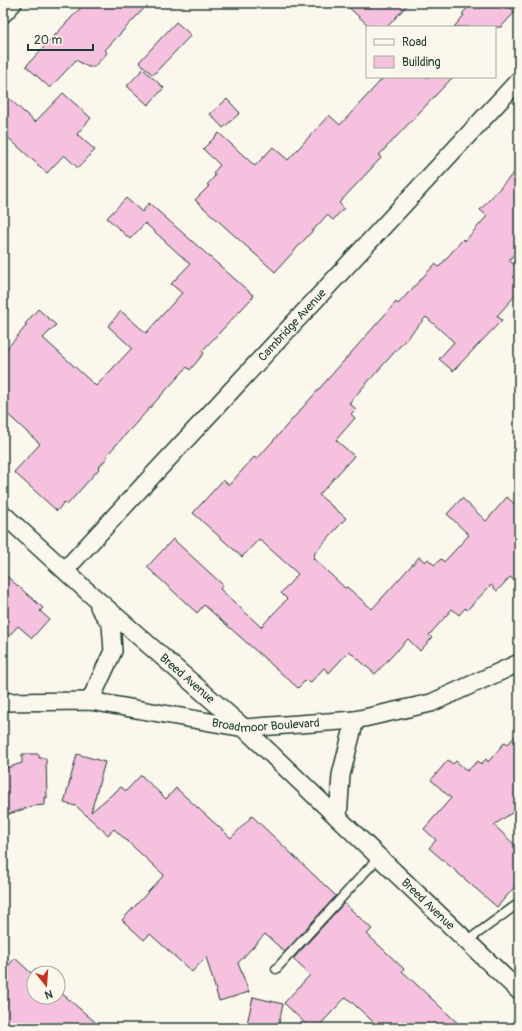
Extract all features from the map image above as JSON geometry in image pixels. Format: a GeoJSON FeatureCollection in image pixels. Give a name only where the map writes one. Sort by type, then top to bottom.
{"type":"FeatureCollection","features":[{"type":"Feature","properties":{"kind":"street"},"geometry":{"type":"LineString","coordinates":[[3,14],[13,3]]}},
{"type":"Feature","properties":{"kind":"street","name":"Cambridge Avenue"},"geometry":{"type":"LineString","coordinates":[[65,570],[519,80]]}},
{"type":"Feature","properties":{"kind":"street","name":"Breed Avenue"},"geometry":{"type":"LineString","coordinates":[[3,514],[244,728],[519,991]]}},
{"type":"Feature","properties":{"kind":"street","name":"Breed Avenue"},"geometry":{"type":"LineString","coordinates":[[88,590],[111,624],[113,651],[90,701]]}},
{"type":"Feature","properties":{"kind":"street","name":"Broadmoor Boulevard"},"geometry":{"type":"LineString","coordinates":[[3,702],[90,701],[244,728],[355,720],[431,703],[519,663]]}},
{"type":"Feature","properties":{"kind":"street"},"geometry":{"type":"LineString","coordinates":[[338,818],[341,776],[355,720]]}},
{"type":"Feature","properties":{"kind":"lane"},"geometry":{"type":"LineString","coordinates":[[276,969],[379,857]]}},
{"type":"Feature","properties":{"kind":"lane"},"geometry":{"type":"LineString","coordinates":[[467,941],[519,903]]}},
{"type":"Feature","properties":{"kind":"building"},"geometry":{"type":"Polygon","coordinates":[[[85,3],[149,3],[105,50],[107,53],[94,67],[88,67],[76,60],[50,88],[26,66],[85,3]]]}},
{"type":"Feature","properties":{"kind":"building"},"geometry":{"type":"Polygon","coordinates":[[[344,3],[409,3],[388,26],[369,26],[344,3]]]}},
{"type":"Feature","properties":{"kind":"building"},"geometry":{"type":"Polygon","coordinates":[[[472,3],[505,3],[515,12],[501,27],[455,26],[464,15],[462,14],[472,3]]]}},
{"type":"Feature","properties":{"kind":"building"},"geometry":{"type":"Polygon","coordinates":[[[176,22],[191,35],[153,75],[139,62],[176,22]]]}},
{"type":"Feature","properties":{"kind":"building"},"geometry":{"type":"Polygon","coordinates":[[[143,69],[164,88],[148,105],[127,86],[143,69]]]}},
{"type":"Feature","properties":{"kind":"building"},"geometry":{"type":"Polygon","coordinates":[[[383,78],[452,78],[379,155],[381,158],[339,203],[344,208],[333,220],[327,215],[275,272],[195,200],[209,186],[207,185],[215,176],[213,173],[220,165],[203,149],[219,133],[255,166],[273,147],[288,160],[329,115],[340,125],[383,78]]]}},
{"type":"Feature","properties":{"kind":"building"},"geometry":{"type":"Polygon","coordinates":[[[3,93],[35,122],[63,93],[91,118],[77,134],[95,150],[78,168],[64,155],[47,173],[3,133],[3,93]]]}},
{"type":"Feature","properties":{"kind":"building"},"geometry":{"type":"Polygon","coordinates":[[[227,99],[240,113],[223,128],[210,114],[227,99]]]}},
{"type":"Feature","properties":{"kind":"building"},"geometry":{"type":"Polygon","coordinates":[[[519,167],[519,249],[509,260],[519,269],[519,291],[497,316],[502,320],[453,371],[439,359],[454,342],[426,317],[349,403],[356,409],[351,414],[355,418],[336,440],[354,456],[319,495],[346,518],[314,554],[315,555],[313,558],[345,588],[347,587],[372,609],[419,557],[425,562],[428,559],[434,565],[441,559],[444,562],[469,535],[447,514],[462,498],[486,521],[507,497],[519,508],[519,585],[510,577],[497,591],[491,585],[467,610],[465,608],[459,615],[452,609],[429,635],[432,638],[420,651],[408,639],[375,674],[349,651],[329,673],[324,668],[310,683],[306,680],[298,688],[204,605],[197,613],[147,567],[173,539],[223,585],[220,589],[261,627],[287,599],[281,593],[298,574],[259,539],[242,557],[193,513],[223,480],[229,485],[254,457],[257,459],[396,302],[398,304],[435,264],[439,267],[463,239],[465,241],[487,216],[480,210],[519,167]]]}},
{"type":"Feature","properties":{"kind":"building"},"geometry":{"type":"Polygon","coordinates":[[[126,198],[142,212],[149,203],[254,296],[202,351],[204,353],[190,370],[187,367],[107,455],[107,458],[98,468],[99,469],[67,505],[64,502],[57,511],[14,472],[40,444],[3,410],[3,353],[27,325],[25,324],[38,309],[56,325],[43,338],[96,386],[132,348],[108,326],[121,311],[146,333],[182,293],[171,284],[190,264],[145,223],[130,239],[107,218],[126,198]]]}},
{"type":"Feature","properties":{"kind":"building"},"geometry":{"type":"Polygon","coordinates":[[[3,573],[43,608],[40,611],[49,619],[32,638],[18,626],[3,642],[3,573]]]}},
{"type":"Feature","properties":{"kind":"building"},"geometry":{"type":"Polygon","coordinates":[[[519,732],[519,808],[494,825],[519,849],[519,882],[497,907],[429,848],[436,840],[424,829],[451,798],[431,780],[448,760],[453,764],[456,761],[467,771],[478,761],[481,764],[486,759],[488,762],[505,742],[508,744],[519,732]]]}},
{"type":"Feature","properties":{"kind":"building"},"geometry":{"type":"Polygon","coordinates":[[[22,754],[39,754],[39,758],[46,758],[47,798],[45,797],[45,805],[33,806],[3,816],[3,769],[22,763],[22,754]]]}},
{"type":"Feature","properties":{"kind":"building"},"geometry":{"type":"Polygon","coordinates":[[[77,754],[105,762],[91,812],[121,787],[126,791],[141,775],[166,799],[176,788],[231,838],[252,816],[336,896],[285,952],[265,934],[238,963],[249,992],[219,1001],[206,957],[192,972],[150,934],[144,940],[122,920],[164,875],[114,829],[108,835],[76,806],[64,803],[77,754]]]}},
{"type":"Feature","properties":{"kind":"building"},"geometry":{"type":"Polygon","coordinates":[[[344,903],[372,929],[367,934],[404,969],[402,971],[463,1028],[380,1028],[346,997],[317,1028],[310,1028],[284,1003],[310,975],[293,959],[344,903]]]}},
{"type":"Feature","properties":{"kind":"building"},"geometry":{"type":"Polygon","coordinates":[[[15,958],[26,968],[26,1005],[66,1005],[66,997],[102,1028],[3,1028],[3,972],[15,958]]]}},
{"type":"Feature","properties":{"kind":"building"},"geometry":{"type":"Polygon","coordinates":[[[253,997],[283,1004],[278,1028],[246,1028],[253,997]]]}}]}
